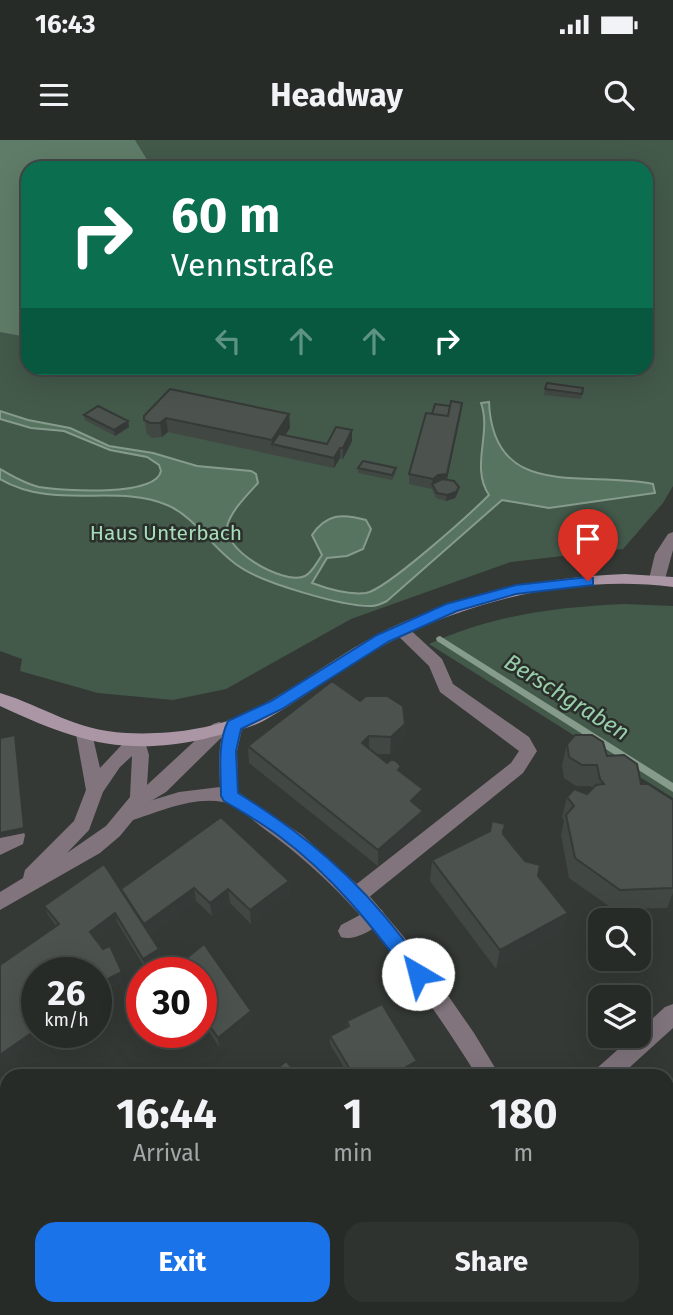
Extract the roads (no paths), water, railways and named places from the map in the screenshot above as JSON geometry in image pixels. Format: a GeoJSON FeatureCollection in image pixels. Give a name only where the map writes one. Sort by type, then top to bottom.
{"type":"FeatureCollection","features":[{"type":"Feature","properties":{"kind":"main road"},"geometry":{"type":"LineString","coordinates":[[0,699],[85,733],[137,740],[227,727],[276,705],[337,665],[400,630],[452,608],[516,589],[606,580],[665,580]]}},
{"type":"Feature","properties":{"kind":"street"},"geometry":{"type":"LineString","coordinates":[[665,580],[663,554],[673,537]]}},
{"type":"Feature","properties":{"kind":"street"},"geometry":{"type":"LineString","coordinates":[[356,896],[517,768],[528,751],[523,742],[446,688],[436,663],[400,630]]}},
{"type":"Feature","properties":{"kind":"street"},"geometry":{"type":"LineString","coordinates":[[227,727],[229,796]]}},
{"type":"Feature","properties":{"kind":"street"},"geometry":{"type":"LineString","coordinates":[[7,898],[93,847],[227,727]]}},
{"type":"Feature","properties":{"kind":"street"},"geometry":{"type":"LineString","coordinates":[[85,733],[96,790]]}},
{"type":"Feature","properties":{"kind":"street"},"geometry":{"type":"LineString","coordinates":[[7,898],[82,825],[96,790],[114,762],[137,740],[142,753],[135,807]]}},
{"type":"Feature","properties":{"kind":"street"},"geometry":{"type":"LineString","coordinates":[[135,807],[199,795],[229,796],[285,831],[375,916],[461,1032],[485,1069]]}},
{"type":"Feature","properties":{"kind":"street"},"geometry":{"type":"LineString","coordinates":[[348,931],[375,916]]}},
{"type":"Feature","properties":{"kind":"street"},"geometry":{"type":"LineString","coordinates":[[612,1069],[673,1014]]}},
{"type":"Feature","properties":{"kind":"waterway","name":"Berschgraben"},"geometry":{"type":"LineString","coordinates":[[440,639],[673,788]]}},
{"type":"Feature","properties":{"kind":"park label","name":"Haus Unterbach"},"geometry":{"type":"Point","coordinates":[166,533]}}]}
